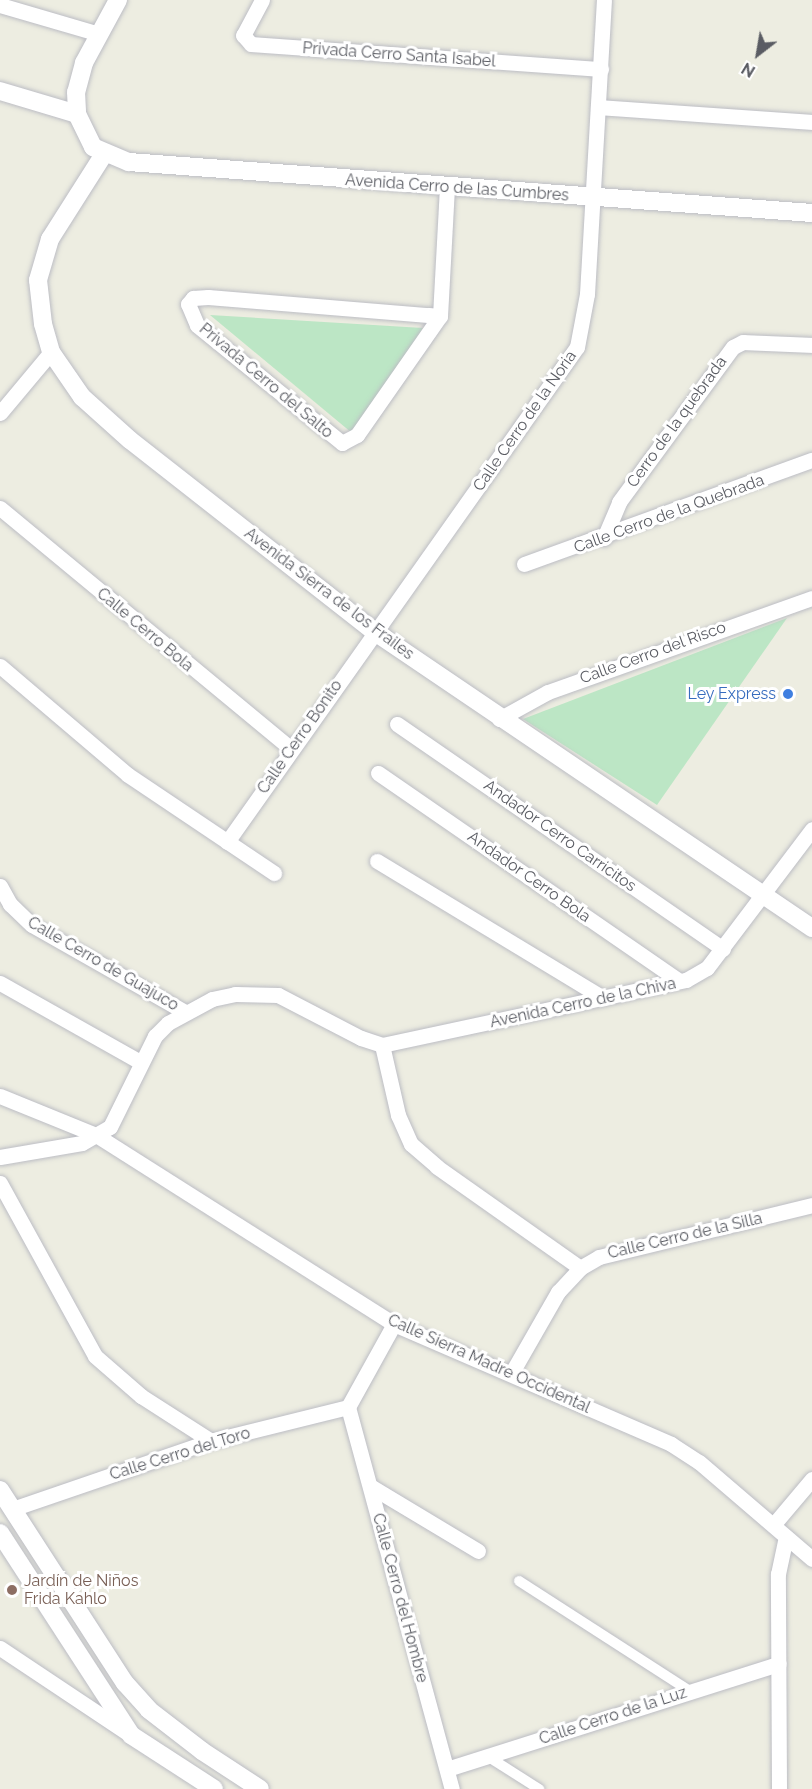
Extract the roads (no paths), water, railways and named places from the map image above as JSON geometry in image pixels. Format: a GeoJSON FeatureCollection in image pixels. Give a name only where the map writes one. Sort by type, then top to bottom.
{"type":"FeatureCollection","features":[{"type":"Feature","properties":{"kind":"street"},"geometry":{"type":"LineString","coordinates":[[104,154],[93,147],[77,114],[76,92],[84,63],[118,0]]}},
{"type":"Feature","properties":{"kind":"street","name":"Privada Cerro Santa Isabel"},"geometry":{"type":"LineString","coordinates":[[262,0],[243,35],[251,44],[601,69]]}},
{"type":"Feature","properties":{"kind":"street","name":"Calle Cerro de la Noria"},"geometry":{"type":"LineString","coordinates":[[375,632],[578,347],[585,319],[604,0]]}},
{"type":"Feature","properties":{"kind":"street"},"geometry":{"type":"LineString","coordinates":[[0,5],[99,34]]}},
{"type":"Feature","properties":{"kind":"street"},"geometry":{"type":"LineString","coordinates":[[0,91],[77,114]]}},
{"type":"Feature","properties":{"kind":"street"},"geometry":{"type":"LineString","coordinates":[[598,107],[812,122]]}},
{"type":"Feature","properties":{"kind":"street","name":"Avenida Cerro de las Cumbres"},"geometry":{"type":"LineString","coordinates":[[104,154],[129,162],[447,188],[812,213]]}},
{"type":"Feature","properties":{"kind":"street","name":"Avenida Sierra de los Frailes"},"geometry":{"type":"LineString","coordinates":[[104,154],[50,239],[42,261],[39,300],[51,352],[82,397],[122,433],[375,632],[499,719],[812,928]]}},
{"type":"Feature","properties":{"kind":"street"},"geometry":{"type":"LineString","coordinates":[[440,316],[447,188]]}},
{"type":"Feature","properties":{"kind":"street","name":"Privada Cerro del Salto"},"geometry":{"type":"LineString","coordinates":[[208,297],[440,316],[357,435],[346,444],[197,325],[187,308],[193,298],[208,297]]}},
{"type":"Feature","properties":{"kind":"street","name":"Cerro de la quebrada"},"geometry":{"type":"LineString","coordinates":[[604,538],[620,502],[733,347],[743,342],[812,345]]}},
{"type":"Feature","properties":{"kind":"street"},"geometry":{"type":"LineString","coordinates":[[0,413],[51,352]]}},
{"type":"Feature","properties":{"kind":"street","name":"Calle Cerro de la Quebrada"},"geometry":{"type":"LineString","coordinates":[[524,564],[604,538],[812,460]]}},
{"type":"Feature","properties":{"kind":"street","name":"Calle Cerro Bola"},"geometry":{"type":"LineString","coordinates":[[0,508],[291,749]]}},
{"type":"Feature","properties":{"kind":"street","name":"Calle Cerro del Risco"},"geometry":{"type":"LineString","coordinates":[[499,719],[548,692],[812,598]]}},
{"type":"Feature","properties":{"kind":"street","name":"Calle Cerro Bonito"},"geometry":{"type":"LineString","coordinates":[[227,842],[375,632]]}},
{"type":"Feature","properties":{"kind":"street"},"geometry":{"type":"LineString","coordinates":[[0,666],[128,775],[274,873]]}},
{"type":"Feature","properties":{"kind":"street","name":"Andador Cerro Carricitos"},"geometry":{"type":"LineString","coordinates":[[397,723],[723,949]]}},
{"type":"Feature","properties":{"kind":"street","name":"Andador Cerro Bola"},"geometry":{"type":"LineString","coordinates":[[378,773],[679,981]]}},
{"type":"Feature","properties":{"kind":"street","name":"Avenida Cerro de la Chiva"},"geometry":{"type":"LineString","coordinates":[[386,1044],[679,981],[707,968],[764,897],[812,829]]}},
{"type":"Feature","properties":{"kind":"street"},"geometry":{"type":"LineString","coordinates":[[377,861],[603,998]]}},
{"type":"Feature","properties":{"kind":"street","name":"Calle Cerro de Guajuco"},"geometry":{"type":"LineString","coordinates":[[0,886],[10,904],[32,925],[185,1011]]}},
{"type":"Feature","properties":{"kind":"street"},"geometry":{"type":"LineString","coordinates":[[0,983],[140,1062]]}},
{"type":"Feature","properties":{"kind":"street"},"geometry":{"type":"LineString","coordinates":[[0,1157],[82,1143],[116,1121],[140,1062],[155,1036],[185,1011],[235,994],[278,994],[361,1038],[386,1044],[398,1115],[411,1144],[437,1167],[580,1268]]}},
{"type":"Feature","properties":{"kind":"street","name":"Calle Sierra Madre Occidental"},"geometry":{"type":"LineString","coordinates":[[0,1096],[96,1135],[394,1324],[671,1444],[699,1462],[812,1558]]}},
{"type":"Feature","properties":{"kind":"street"},"geometry":{"type":"LineString","coordinates":[[0,1183],[95,1356],[141,1396],[211,1442]]}},
{"type":"Feature","properties":{"kind":"street","name":"Calle Cerro de la Silla"},"geometry":{"type":"LineString","coordinates":[[511,1374],[558,1293],[580,1268],[599,1257],[812,1205]]}},
{"type":"Feature","properties":{"kind":"street"},"geometry":{"type":"LineString","coordinates":[[348,1407],[394,1324]]}},
{"type":"Feature","properties":{"kind":"street","name":"Calle Cerro del Toro"},"geometry":{"type":"LineString","coordinates":[[15,1508],[211,1442],[348,1407]]}},
{"type":"Feature","properties":{"kind":"street","name":"Calle Cerro del Hombre"},"geometry":{"type":"LineString","coordinates":[[348,1407],[452,1789]]}},
{"type":"Feature","properties":{"kind":"street"},"geometry":{"type":"LineString","coordinates":[[774,1524],[812,1479]]}},
{"type":"Feature","properties":{"kind":"street"},"geometry":{"type":"LineString","coordinates":[[370,1486],[478,1551]]}},
{"type":"Feature","properties":{"kind":"street"},"geometry":{"type":"LineString","coordinates":[[0,1490],[15,1508],[105,1652],[149,1710],[202,1751],[260,1789]]}},
{"type":"Feature","properties":{"kind":"street"},"geometry":{"type":"LineString","coordinates":[[0,1533],[86,1662],[131,1735]]}},
{"type":"Feature","properties":{"kind":"street"},"geometry":{"type":"LineString","coordinates":[[779,1789],[778,1574],[786,1536]]}},
{"type":"Feature","properties":{"kind":"street"},"geometry":{"type":"LineString","coordinates":[[519,1581],[691,1692]]}},
{"type":"Feature","properties":{"kind":"street"},"geometry":{"type":"LineString","coordinates":[[0,1648],[214,1789]]}},
{"type":"Feature","properties":{"kind":"street"},"geometry":{"type":"LineString","coordinates":[[86,1662],[105,1652]]}},
{"type":"Feature","properties":{"kind":"street","name":"Calle Cerro de la Luz"},"geometry":{"type":"LineString","coordinates":[[447,1769],[779,1664]]}},
{"type":"Feature","properties":{"kind":"street"},"geometry":{"type":"LineString","coordinates":[[487,1756],[539,1789]]}},
{"type":"Feature","properties":{"kind":"place","name":"Ley Express"},"geometry":{"type":"Point","coordinates":[788,694]}},
{"type":"Feature","properties":{"kind":"place","name":"Jardín de Niños Frida Kahlo"},"geometry":{"type":"Point","coordinates":[12,1590]}}]}
